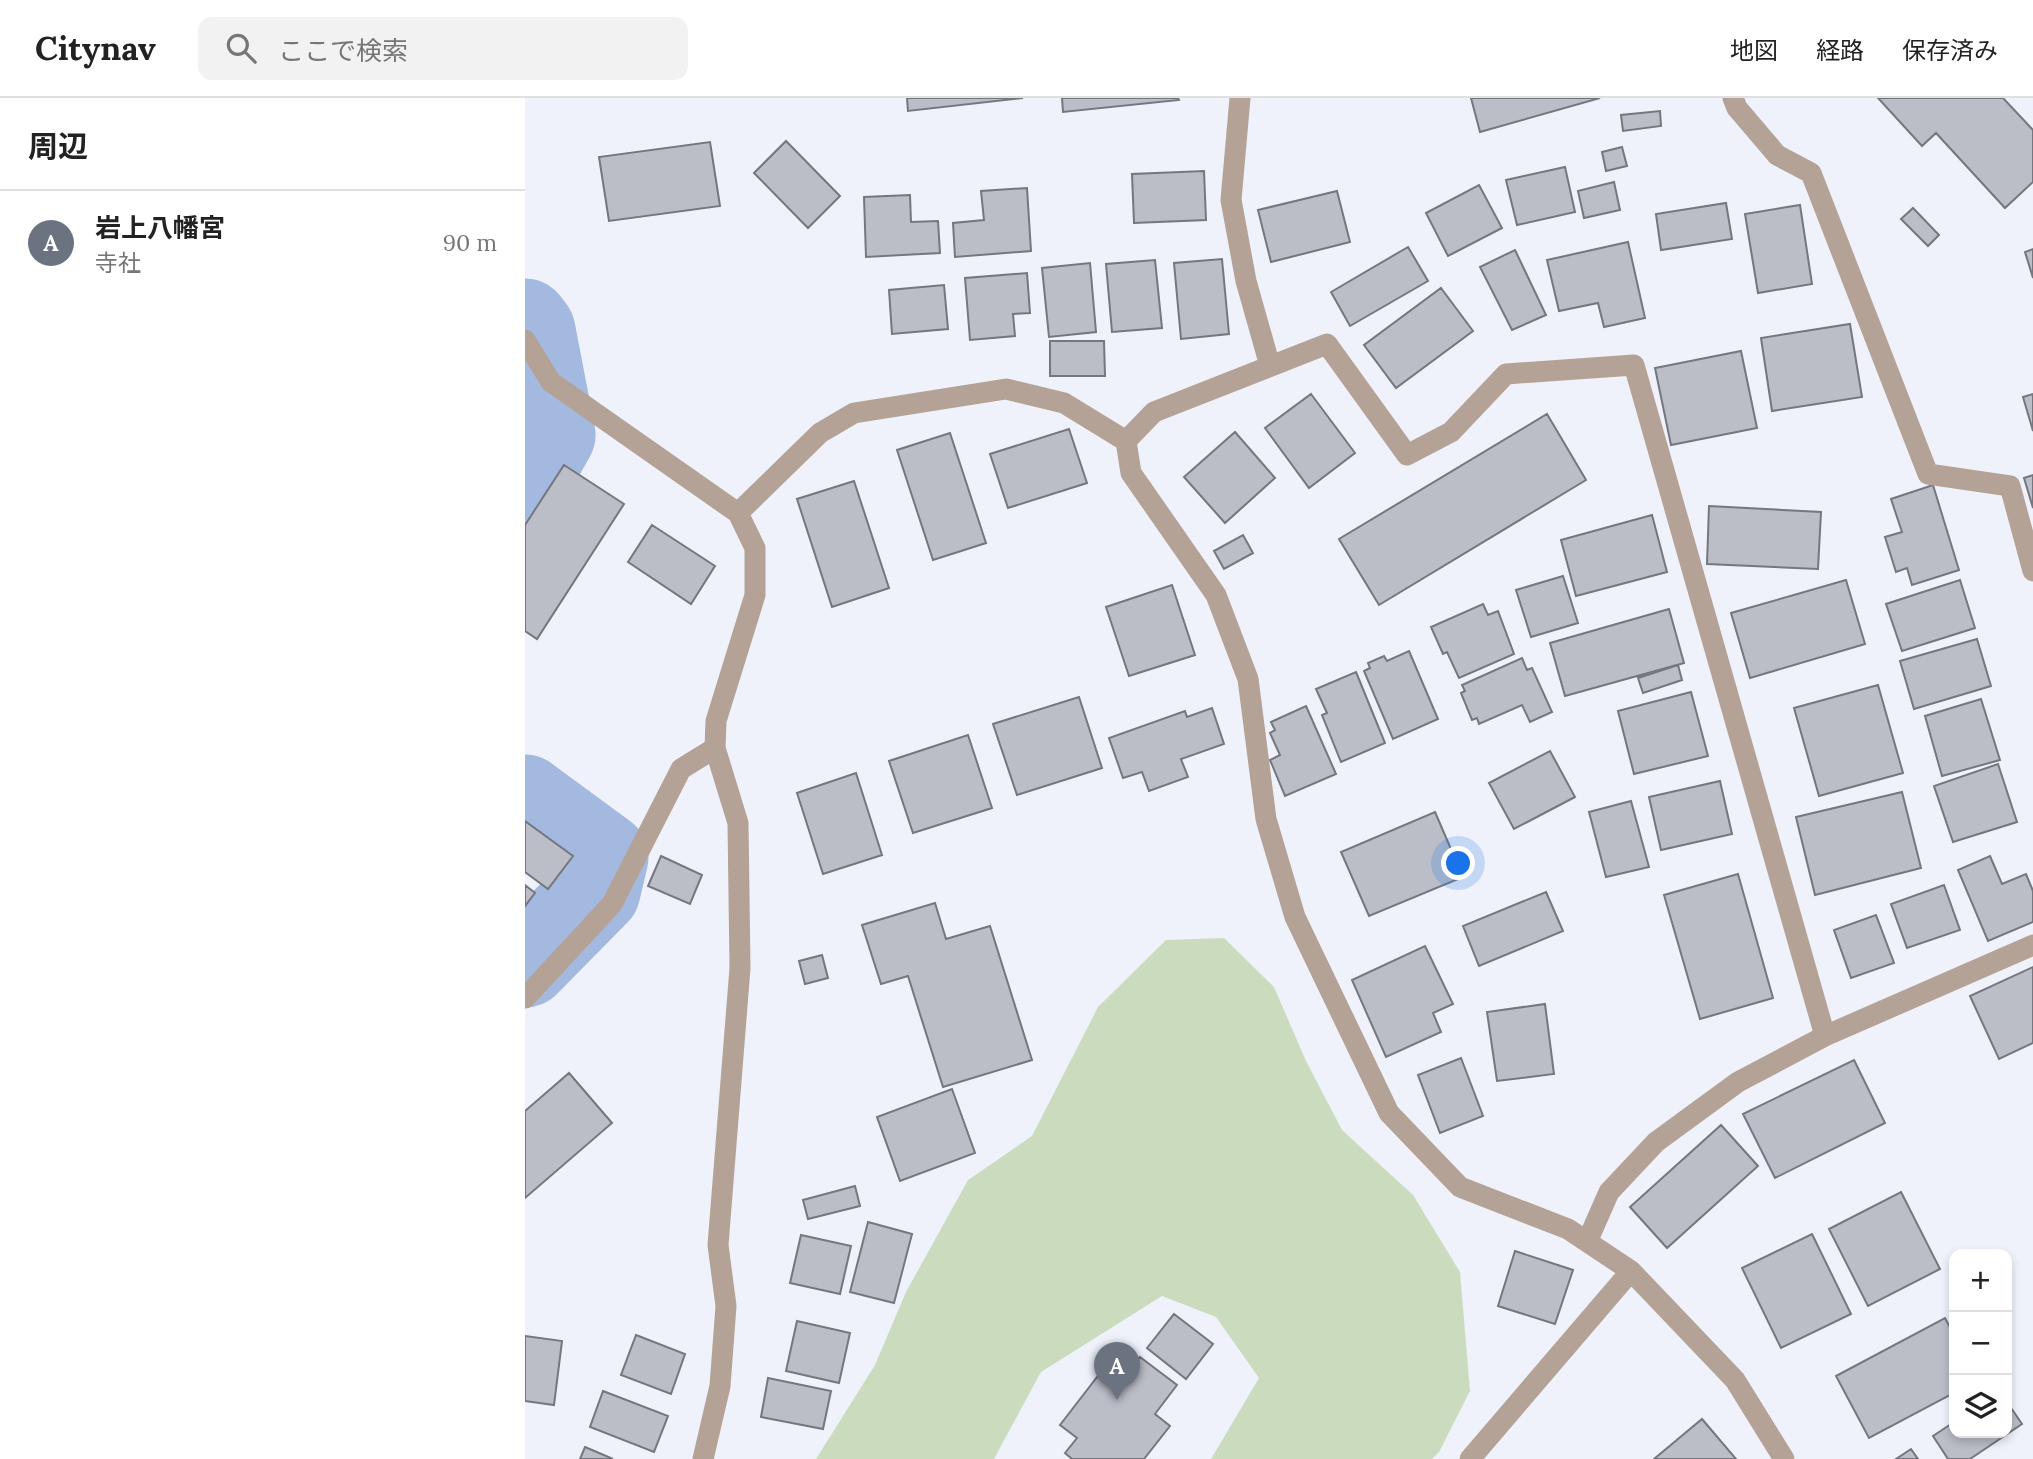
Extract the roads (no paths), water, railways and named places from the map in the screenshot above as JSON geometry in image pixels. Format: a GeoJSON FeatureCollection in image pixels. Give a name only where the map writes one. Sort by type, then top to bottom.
{"type":"FeatureCollection","features":[{"type":"Feature","properties":{"kind":"street"},"geometry":{"type":"LineString","coordinates":[[1240,98],[1231,200],[1246,281],[1270,366]]}},
{"type":"Feature","properties":{"kind":"street"},"geometry":{"type":"LineString","coordinates":[[1733,98],[1737,108],[1776,155],[1811,173],[1928,474],[2010,486],[2033,571]]}},
{"type":"Feature","properties":{"kind":"street"},"geometry":{"type":"LineString","coordinates":[[525,340],[551,382],[738,513],[755,548],[755,595],[716,721],[715,748],[738,823],[740,968],[718,1245],[726,1306],[720,1386],[703,1459]]}},
{"type":"Feature","properties":{"kind":"street"},"geometry":{"type":"LineString","coordinates":[[1126,441],[1154,412],[1327,344],[1407,455],[1451,432],[1506,374],[1634,365],[1825,1036]]}},
{"type":"Feature","properties":{"kind":"street"},"geometry":{"type":"LineString","coordinates":[[738,513],[820,433],[854,413],[1006,389],[1064,403],[1126,441],[1131,473],[1216,595],[1248,679],[1266,819],[1295,917],[1389,1113],[1460,1186],[1568,1229],[1631,1271],[1735,1380],[1784,1459]]}},
{"type":"Feature","properties":{"kind":"street"},"geometry":{"type":"LineString","coordinates":[[525,998],[612,904],[681,769],[715,748]]}},
{"type":"Feature","properties":{"kind":"street"},"geometry":{"type":"LineString","coordinates":[[1587,1242],[1609,1192],[1656,1142],[1738,1082],[1825,1036],[2033,945]]}},
{"type":"Feature","properties":{"kind":"street"},"geometry":{"type":"LineString","coordinates":[[1470,1459],[1631,1271]]}},
{"type":"Feature","properties":{"kind":"waterway"},"geometry":{"type":"LineString","coordinates":[[525,323],[531,331],[551,435],[525,481]]}},
{"type":"Feature","properties":{"kind":"waterway"},"geometry":{"type":"LineString","coordinates":[[525,799],[604,857],[596,891],[525,963]]}},
{"type":"Feature","properties":{"kind":"place","name":"岩上八幡宮"},"geometry":{"type":"Point","coordinates":[1117,1400]}}]}
